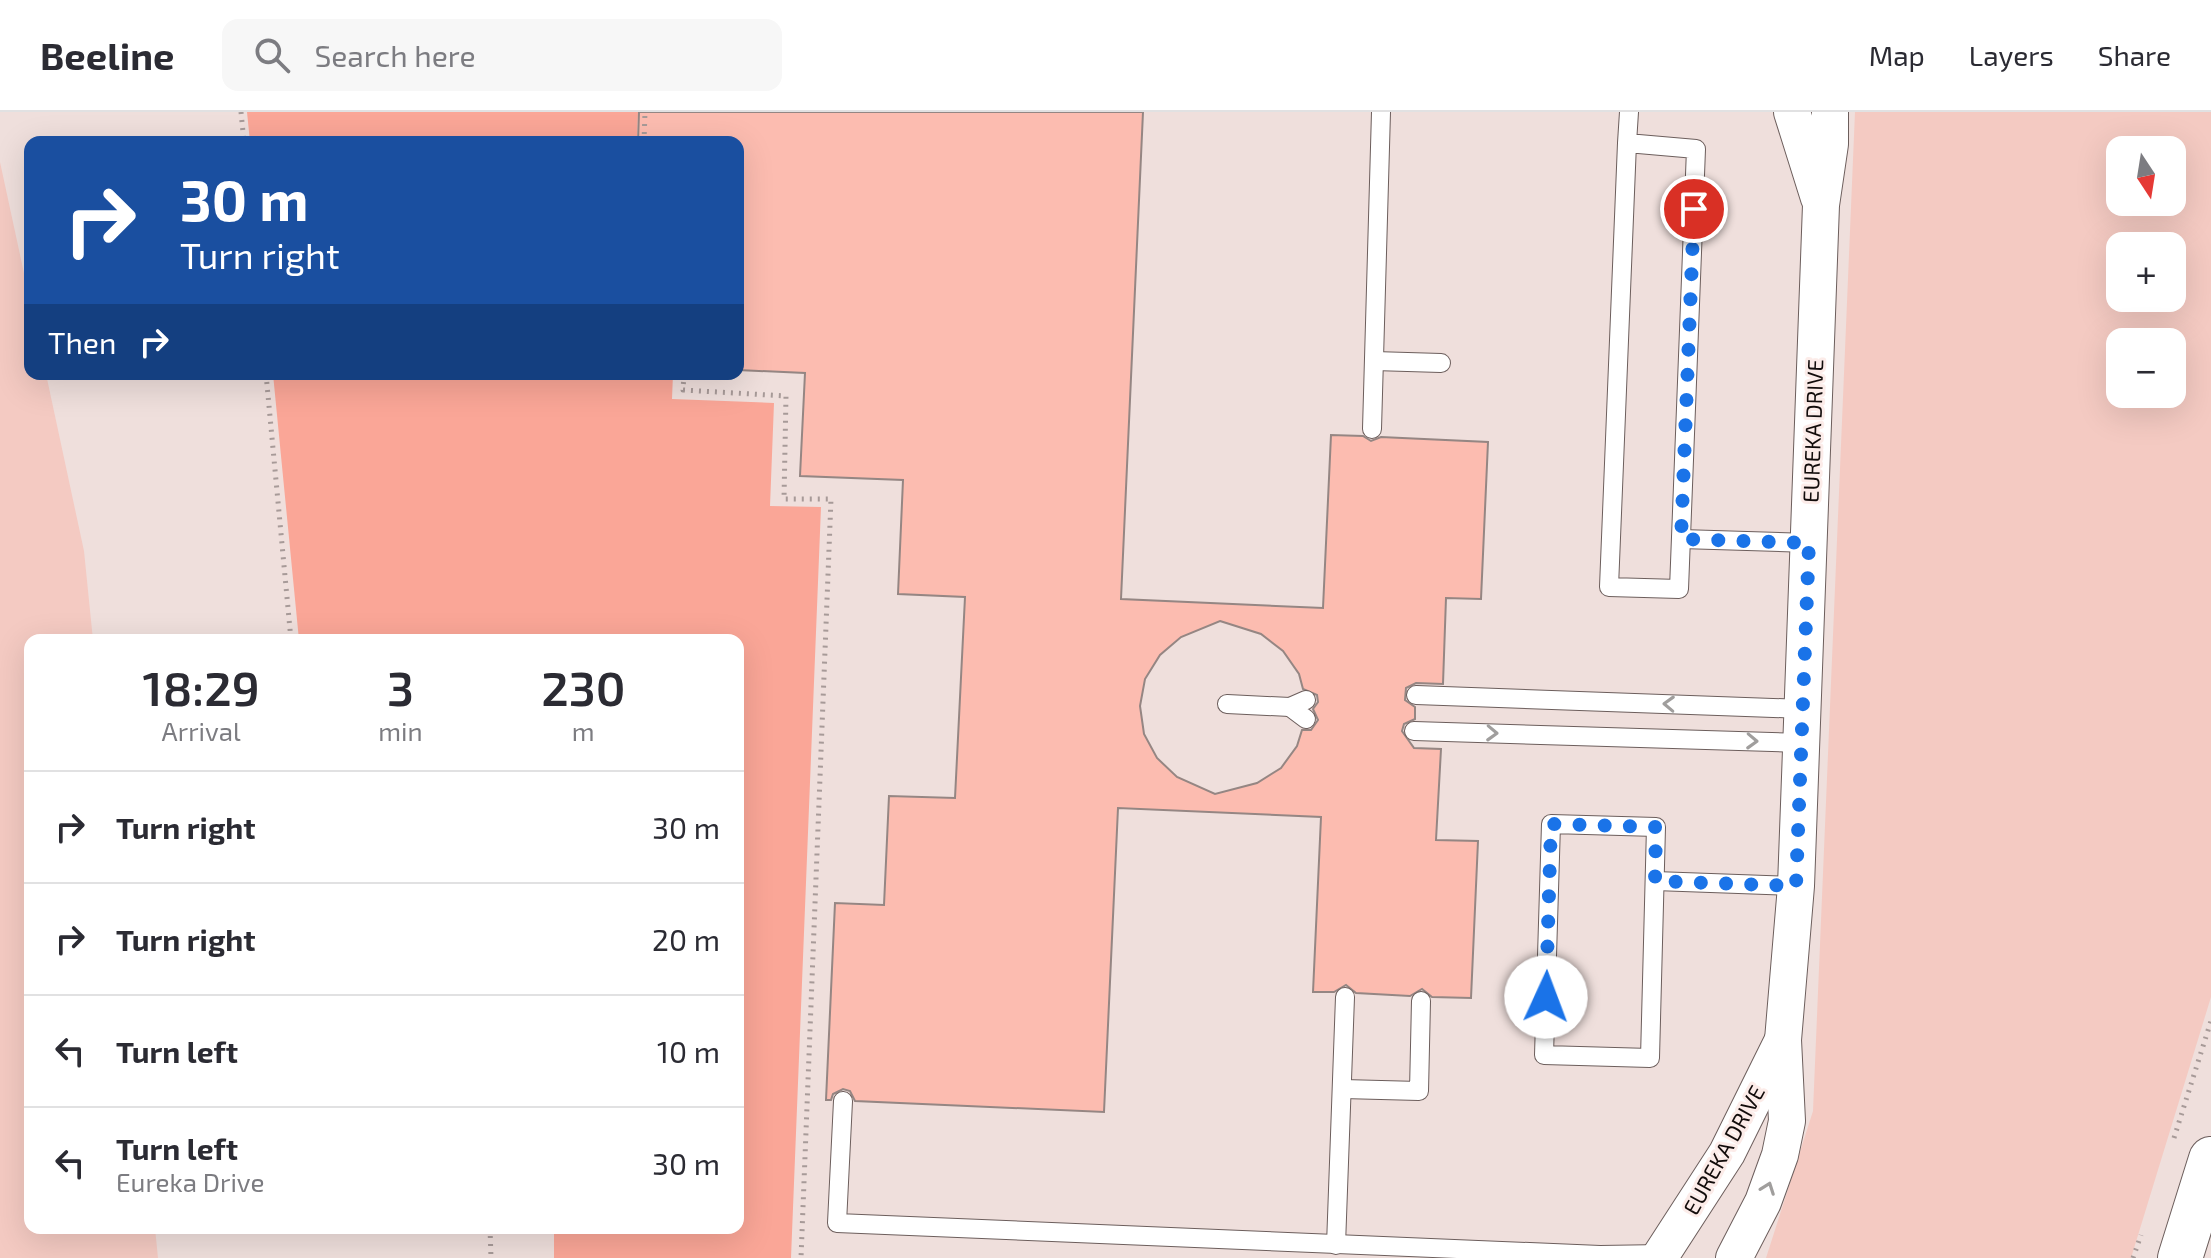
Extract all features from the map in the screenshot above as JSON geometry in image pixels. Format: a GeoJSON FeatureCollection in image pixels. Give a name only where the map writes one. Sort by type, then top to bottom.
{"type":"FeatureCollection","features":[{"type":"Feature","properties":{"kind":"main road"},"geometry":{"type":"LineString","coordinates":[[2180,1258],[2211,1159]]}},
{"type":"Feature","properties":{"kind":"street","name":"EUREKA DRIVE"},"geometry":{"type":"LineString","coordinates":[[1792,112],[1821,205]]}},
{"type":"Feature","properties":{"kind":"street","name":"EUREKA DRIVE"},"geometry":{"type":"LineString","coordinates":[[1734,1258],[1763,1202],[1780,1155],[1787,1121],[1783,1040],[1796,886],[1821,205],[1830,144],[1830,112]]}},
{"type":"Feature","properties":{"kind":"street","name":"EUREKA DRIVE"},"geometry":{"type":"LineString","coordinates":[[1665,1257],[1727,1153],[1783,1040]]}},
{"type":"Feature","properties":{"kind":"lane"},"geometry":{"type":"LineString","coordinates":[[1372,429],[1381,112]]}},
{"type":"Feature","properties":{"kind":"lane"},"geometry":{"type":"LineString","coordinates":[[1627,143],[1696,149],[1679,589],[1609,587],[1627,143],[1629,112]]}},
{"type":"Feature","properties":{"kind":"lane"},"geometry":{"type":"LineString","coordinates":[[1374,361],[1441,363]]}},
{"type":"Feature","properties":{"kind":"lane"},"geometry":{"type":"LineString","coordinates":[[1681,539],[1809,543]]}},
{"type":"Feature","properties":{"kind":"lane"},"geometry":{"type":"LineString","coordinates":[[1416,695],[1802,726]]}},
{"type":"Feature","properties":{"kind":"lane"},"geometry":{"type":"LineString","coordinates":[[1227,704],[1301,709]]}},
{"type":"Feature","properties":{"kind":"lane"},"geometry":{"type":"LineString","coordinates":[[1414,731],[1802,726]]}},
{"type":"Feature","properties":{"kind":"lane"},"geometry":{"type":"LineString","coordinates":[[1551,824],[1656,827],[1655,881],[1650,1058],[1544,1055],[1551,824]]}},
{"type":"Feature","properties":{"kind":"lane"},"geometry":{"type":"LineString","coordinates":[[1655,881],[1796,886]]}},
{"type":"Feature","properties":{"kind":"lane"},"geometry":{"type":"LineString","coordinates":[[1336,1245],[1345,997]]}},
{"type":"Feature","properties":{"kind":"lane"},"geometry":{"type":"LineString","coordinates":[[1343,1089],[1419,1091],[1421,1001]]}},
{"type":"Feature","properties":{"kind":"lane"},"geometry":{"type":"LineString","coordinates":[[843,1101],[837,1223],[1665,1257]]}},
{"type":"Feature","properties":{"kind":"path"},"geometry":{"type":"LineString","coordinates":[[241,112],[243,136]]}},
{"type":"Feature","properties":{"kind":"path"},"geometry":{"type":"LineString","coordinates":[[644,136],[645,112]]}},
{"type":"Feature","properties":{"kind":"path"},"geometry":{"type":"LineString","coordinates":[[267,380],[290,634]]}},
{"type":"Feature","properties":{"kind":"path"},"geometry":{"type":"LineString","coordinates":[[684,380],[683,390],[786,396],[784,499],[831,499],[801,1258]]}},
{"type":"Feature","properties":{"kind":"path"},"geometry":{"type":"LineString","coordinates":[[490,1234],[491,1258]]}},
{"type":"Feature","properties":{"kind":"shaded area"},"geometry":{"type":"Polygon","coordinates":[[[247,112],[638,112],[637,136],[249,136],[247,112]]]}},
{"type":"Feature","properties":{"kind":"shaded area"},"geometry":{"type":"Polygon","coordinates":[[[1855,112],[2211,112],[2211,997],[2131,1258],[1766,1258],[1813,1111],[1855,112]]]}},
{"type":"Feature","properties":{"kind":"shaded area"},"geometry":{"type":"Polygon","coordinates":[[[0,162],[24,273],[24,380],[47,380],[84,551],[92,634],[24,634],[24,1234],[156,1234],[158,1258],[0,1258],[0,162]]]}},
{"type":"Feature","properties":{"kind":"shaded area"},"geometry":{"type":"Polygon","coordinates":[[[274,380],[673,380],[672,399],[774,403],[770,506],[821,507],[791,1258],[554,1258],[554,1234],[744,1234],[744,634],[298,634],[274,380]]]}},
{"type":"Feature","properties":{"kind":"building"},"geometry":{"type":"Polygon","coordinates":[[[639,112],[1143,112],[1121,599],[1323,608],[1331,435],[1363,436],[1371,441],[1381,437],[1488,442],[1481,599],[1446,598],[1443,684],[1416,683],[1406,688],[1405,700],[1415,707],[1415,719],[1404,724],[1402,731],[1414,748],[1441,749],[1436,840],[1478,841],[1471,998],[1432,997],[1422,989],[1410,996],[1356,993],[1346,985],[1334,992],[1313,992],[1321,817],[1118,808],[1104,1112],[855,1101],[850,1091],[843,1089],[833,1094],[831,1100],[826,1100],[835,903],[884,905],[889,796],[955,798],[965,597],[898,594],[903,480],[800,476],[805,373],[744,370],[744,136],[638,136],[639,112]],[[1220,621],[1181,637],[1160,655],[1145,679],[1140,706],[1144,734],[1157,758],[1177,777],[1215,794],[1257,783],[1281,768],[1297,746],[1302,730],[1311,730],[1318,720],[1313,709],[1318,702],[1317,695],[1303,689],[1299,674],[1283,651],[1261,634],[1220,621]]]}},
{"type":"Feature","properties":{"kind":"route"},"geometry":{"type":"LineString","coordinates":[[1546,997],[1551,824],[1656,827],[1655,881],[1796,886],[1809,543],[1681,539],[1694,209]]}}]}
